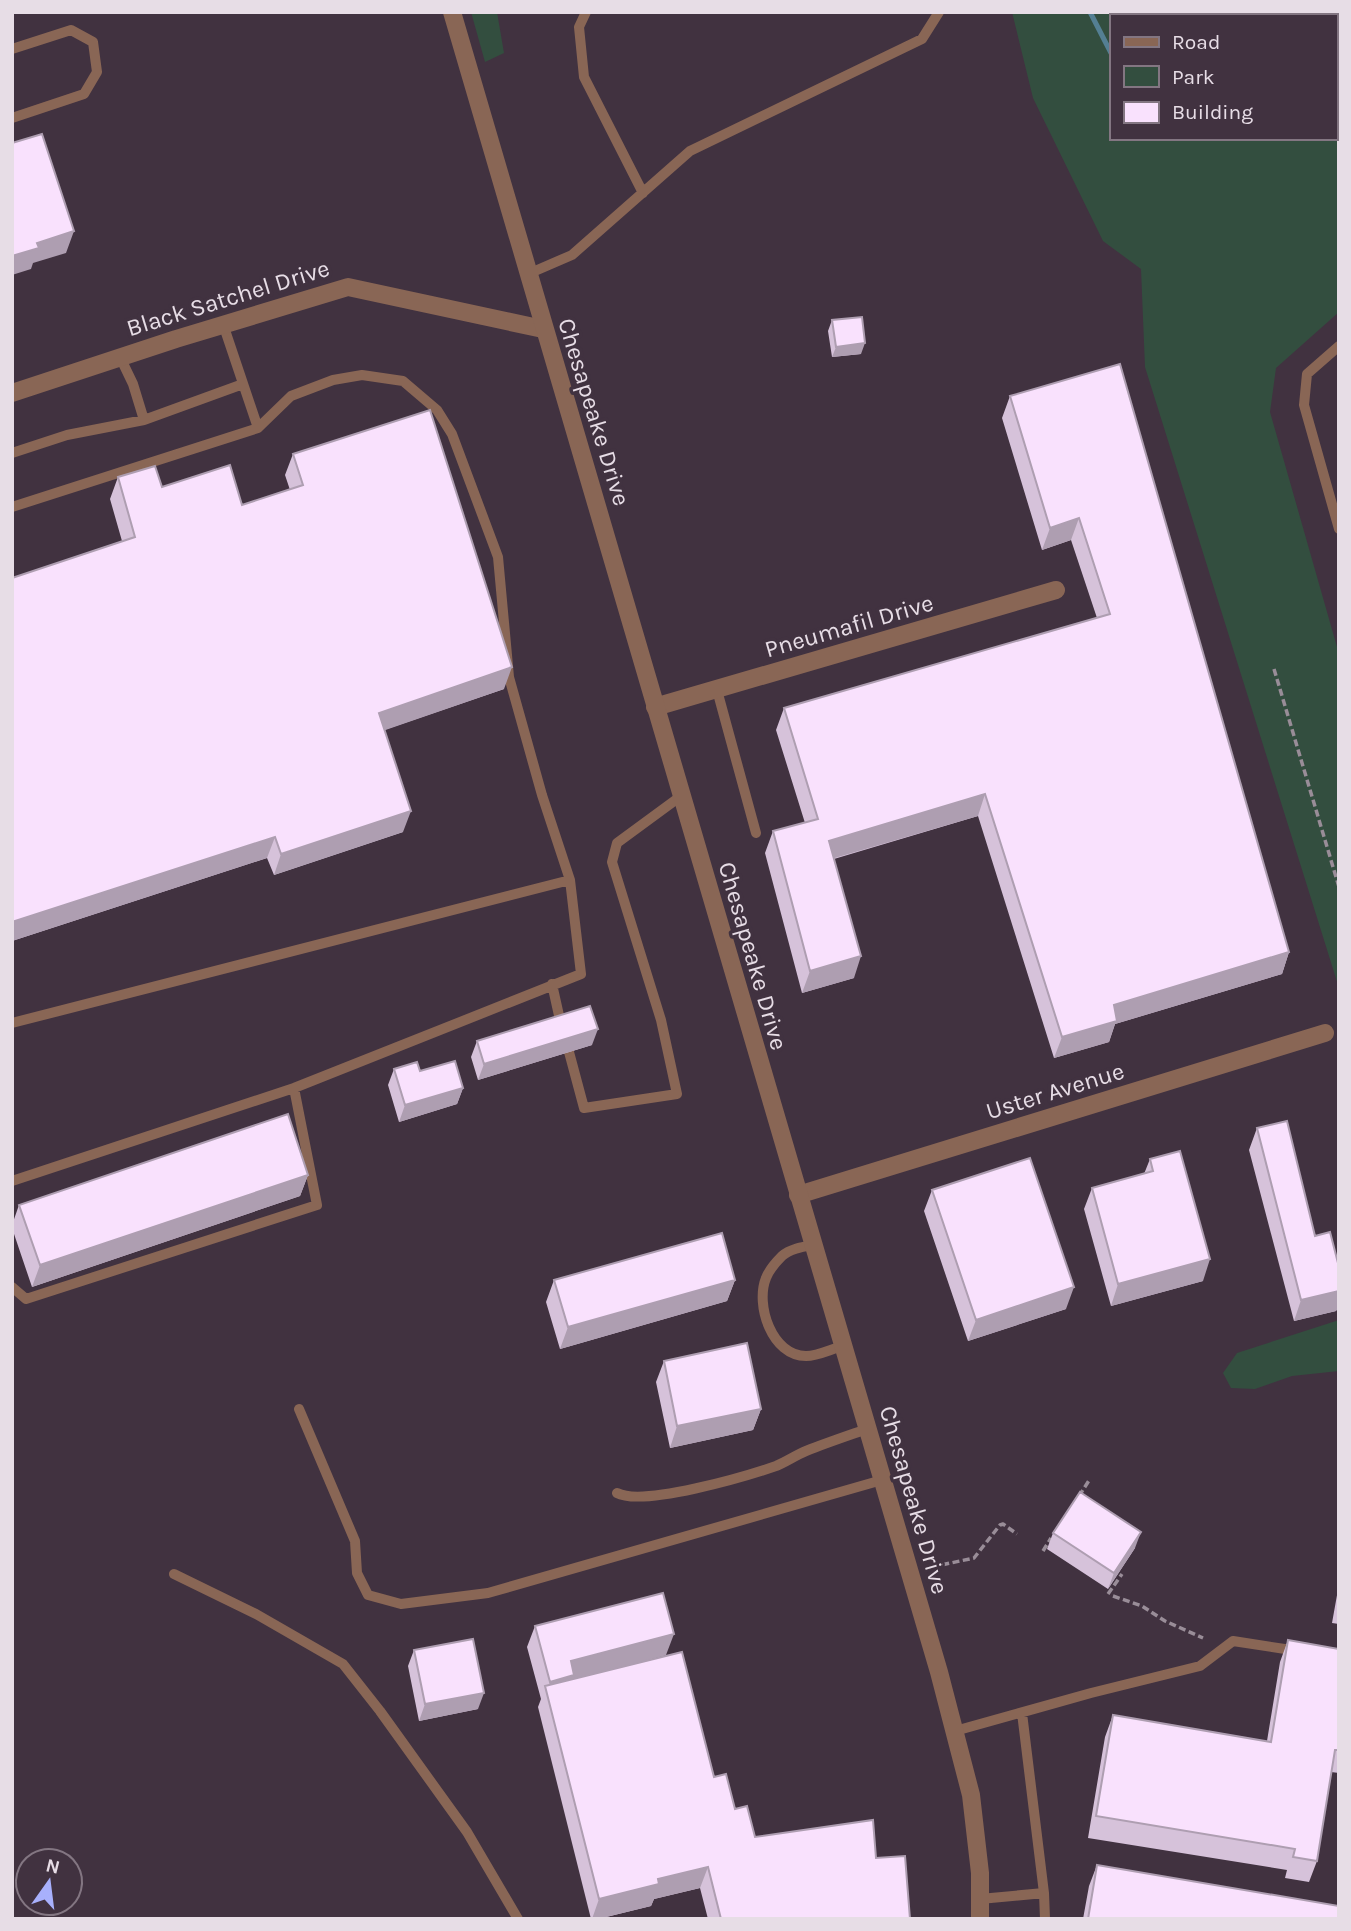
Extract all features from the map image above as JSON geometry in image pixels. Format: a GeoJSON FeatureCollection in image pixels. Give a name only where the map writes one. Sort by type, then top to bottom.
{"type":"FeatureCollection","features":[{"type":"Feature","properties":{"kind":"street","name":"Chesapeake Drive"},"geometry":{"type":"LineString","coordinates":[[452,12],[955,1731],[975,1821],[980,1919]]}},
{"type":"Feature","properties":{"kind":"street","name":"Black Satchel Drive"},"geometry":{"type":"LineString","coordinates":[[12,393],[223,324],[348,287],[543,329]]}},
{"type":"Feature","properties":{"kind":"street","name":"Pneumafil Drive"},"geometry":{"type":"LineString","coordinates":[[655,707],[1056,590]]}},
{"type":"Feature","properties":{"kind":"street","name":"Uster Avenue"},"geometry":{"type":"LineString","coordinates":[[798,1195],[1325,1033]]}},
{"type":"Feature","properties":{"kind":"lane"},"geometry":{"type":"LineString","coordinates":[[586,12],[579,27],[584,77],[643,193]]}},
{"type":"Feature","properties":{"kind":"lane"},"geometry":{"type":"LineString","coordinates":[[528,274],[572,256],[690,151],[922,39],[939,12]]}},
{"type":"Feature","properties":{"kind":"lane"},"geometry":{"type":"LineString","coordinates":[[12,49],[71,30],[93,42],[97,72],[84,94],[12,118]]}},
{"type":"Feature","properties":{"kind":"lane"},"geometry":{"type":"LineString","coordinates":[[223,324],[258,428]]}},
{"type":"Feature","properties":{"kind":"lane"},"geometry":{"type":"LineString","coordinates":[[1339,346],[1307,374],[1304,405],[1339,529]]}},
{"type":"Feature","properties":{"kind":"lane"},"geometry":{"type":"LineString","coordinates":[[120,357],[133,384],[144,419]]}},
{"type":"Feature","properties":{"kind":"lane"},"geometry":{"type":"LineString","coordinates":[[12,507],[258,428],[291,396],[333,380],[362,375],[403,381],[437,410],[452,434],[498,557],[509,677],[569,880],[581,974],[294,1088],[12,1181]]}},
{"type":"Feature","properties":{"kind":"lane"},"geometry":{"type":"LineString","coordinates":[[12,453],[67,435],[144,419],[243,384]]}},
{"type":"Feature","properties":{"kind":"lane"},"geometry":{"type":"LineString","coordinates":[[717,690],[756,833]]}},
{"type":"Feature","properties":{"kind":"lane"},"geometry":{"type":"LineString","coordinates":[[569,1052],[584,1108],[677,1094],[661,1020],[612,862],[617,843],[681,796]]}},
{"type":"Feature","properties":{"kind":"lane"},"geometry":{"type":"LineString","coordinates":[[12,1023],[569,880]]}},
{"type":"Feature","properties":{"kind":"lane"},"geometry":{"type":"LineString","coordinates":[[552,984],[562,1029]]}},
{"type":"Feature","properties":{"kind":"lane"},"geometry":{"type":"LineString","coordinates":[[12,1287],[26,1299],[317,1205],[294,1088]]}},
{"type":"Feature","properties":{"kind":"lane"},"geometry":{"type":"LineString","coordinates":[[813,1244],[784,1254],[774,1265],[766,1278],[763,1293],[765,1310],[777,1342],[795,1354],[806,1356],[843,1346]]}},
{"type":"Feature","properties":{"kind":"lane"},"geometry":{"type":"LineString","coordinates":[[299,1409],[355,1541],[357,1573],[362,1584],[368,1595],[401,1604],[488,1593],[882,1480]]}},
{"type":"Feature","properties":{"kind":"lane"},"geometry":{"type":"LineString","coordinates":[[617,1493],[631,1498],[643,1498],[685,1490],[779,1465],[807,1451],[867,1429]]}},
{"type":"Feature","properties":{"kind":"lane"},"geometry":{"type":"LineString","coordinates":[[174,1574],[256,1614],[343,1664],[467,1832],[518,1919]]}},
{"type":"Feature","properties":{"kind":"lane"},"geometry":{"type":"LineString","coordinates":[[955,1731],[1200,1666],[1233,1641],[1312,1653]]}},
{"type":"Feature","properties":{"kind":"lane"},"geometry":{"type":"LineString","coordinates":[[1021,1713],[1045,1919]]}},
{"type":"Feature","properties":{"kind":"lane"},"geometry":{"type":"LineString","coordinates":[[980,1899],[1044,1893]]}},
{"type":"Feature","properties":{"kind":"path"},"geometry":{"type":"LineString","coordinates":[[1274,668],[1339,887]]}},
{"type":"Feature","properties":{"kind":"path"},"geometry":{"type":"LineString","coordinates":[[1076,1500],[1090,1479]]}},
{"type":"Feature","properties":{"kind":"path"},"geometry":{"type":"LineString","coordinates":[[932,1567],[974,1558],[1000,1525],[1003,1524],[1017,1534]]}},
{"type":"Feature","properties":{"kind":"path"},"geometry":{"type":"LineString","coordinates":[[1043,1551],[1056,1530]]}},
{"type":"Feature","properties":{"kind":"path"},"geometry":{"type":"LineString","coordinates":[[1122,1574],[1110,1595],[1142,1606],[1165,1621],[1202,1638]]}},
{"type":"Feature","properties":{"kind":"green space"},"geometry":{"type":"Polygon","coordinates":[[[471,12],[497,12],[504,53],[485,62],[471,12]]]}},
{"type":"Feature","properties":{"kind":"green space"},"geometry":{"type":"Polygon","coordinates":[[[1012,12],[1339,12],[1339,312],[1276,368],[1270,412],[1339,654],[1339,988],[1145,367],[1141,269],[1103,241],[1033,98],[1012,12]]]}},
{"type":"Feature","properties":{"kind":"green space"},"geometry":{"type":"Polygon","coordinates":[[[1339,1320],[1339,1371],[1292,1376],[1255,1389],[1231,1388],[1223,1373],[1237,1353],[1339,1320]]]}},
{"type":"Feature","properties":{"kind":"building"},"geometry":{"type":"Polygon","coordinates":[[[42,134],[74,231],[37,243],[39,248],[12,256],[12,143],[42,134]]]}},
{"type":"Feature","properties":{"kind":"building"},"geometry":{"type":"Polygon","coordinates":[[[862,317],[865,343],[836,347],[832,320],[862,317]]]}},
{"type":"Feature","properties":{"kind":"building"},"geometry":{"type":"Polygon","coordinates":[[[1120,364],[1289,952],[1114,1005],[1117,1021],[1062,1037],[985,794],[829,841],[861,956],[810,971],[773,831],[818,819],[784,708],[1110,614],[1079,518],[1050,528],[1010,396],[1120,364]]]}},
{"type":"Feature","properties":{"kind":"building"},"geometry":{"type":"Polygon","coordinates":[[[430,410],[512,667],[379,713],[411,811],[281,854],[275,837],[12,922],[12,578],[135,537],[118,477],[155,466],[162,487],[230,465],[242,505],[303,485],[293,454],[430,410]]]}},
{"type":"Feature","properties":{"kind":"building"},"geometry":{"type":"Polygon","coordinates":[[[590,1006],[598,1029],[484,1064],[477,1041],[590,1006]]]}},
{"type":"Feature","properties":{"kind":"building"},"geometry":{"type":"Polygon","coordinates":[[[455,1061],[463,1088],[405,1105],[394,1069],[417,1062],[420,1071],[455,1061]]]}},
{"type":"Feature","properties":{"kind":"building"},"geometry":{"type":"Polygon","coordinates":[[[288,1114],[308,1175],[40,1265],[19,1205],[288,1114]]]}},
{"type":"Feature","properties":{"kind":"building"},"geometry":{"type":"Polygon","coordinates":[[[1287,1121],[1315,1236],[1330,1232],[1339,1267],[1339,1291],[1301,1300],[1257,1128],[1287,1121]]]}},
{"type":"Feature","properties":{"kind":"building"},"geometry":{"type":"Polygon","coordinates":[[[1180,1151],[1210,1259],[1118,1284],[1092,1188],[1153,1171],[1150,1159],[1180,1151]]]}},
{"type":"Feature","properties":{"kind":"building"},"geometry":{"type":"Polygon","coordinates":[[[1030,1158],[1074,1287],[976,1320],[932,1190],[1030,1158]]]}},
{"type":"Feature","properties":{"kind":"building"},"geometry":{"type":"Polygon","coordinates":[[[722,1233],[735,1280],[568,1327],[554,1280],[722,1233]]]}},
{"type":"Feature","properties":{"kind":"building"},"geometry":{"type":"Polygon","coordinates":[[[747,1343],[761,1409],[677,1426],[664,1361],[747,1343]]]}},
{"type":"Feature","properties":{"kind":"building"},"geometry":{"type":"Polygon","coordinates":[[[1080,1492],[1141,1532],[1114,1573],[1053,1533],[1080,1492]]]}},
{"type":"Feature","properties":{"kind":"building"},"geometry":{"type":"Polygon","coordinates":[[[663,1593],[674,1634],[571,1661],[574,1675],[550,1682],[535,1626],[663,1593]]]}},
{"type":"Feature","properties":{"kind":"building"},"geometry":{"type":"Polygon","coordinates":[[[473,1639],[484,1693],[425,1704],[414,1650],[473,1639]]]}},
{"type":"Feature","properties":{"kind":"building"},"geometry":{"type":"Polygon","coordinates":[[[1288,1640],[1339,1649],[1339,1750],[1335,1750],[1317,1861],[1293,1857],[1295,1849],[1096,1816],[1113,1715],[1271,1742],[1288,1640]]]}},
{"type":"Feature","properties":{"kind":"building"},"geometry":{"type":"Polygon","coordinates":[[[682,1652],[714,1777],[726,1774],[735,1809],[747,1806],[755,1837],[873,1820],[876,1858],[905,1856],[910,1919],[721,1919],[708,1867],[658,1879],[659,1884],[599,1899],[545,1686],[682,1652]]]}},
{"type":"Feature","properties":{"kind":"building"},"geometry":{"type":"Polygon","coordinates":[[[1097,1865],[1339,1906],[1339,1919],[1088,1919],[1097,1865]]]}},
{"type":"Feature","properties":{"kind":"waterway"},"geometry":{"type":"LineString","coordinates":[[1090,12],[1110,51]]}}]}
